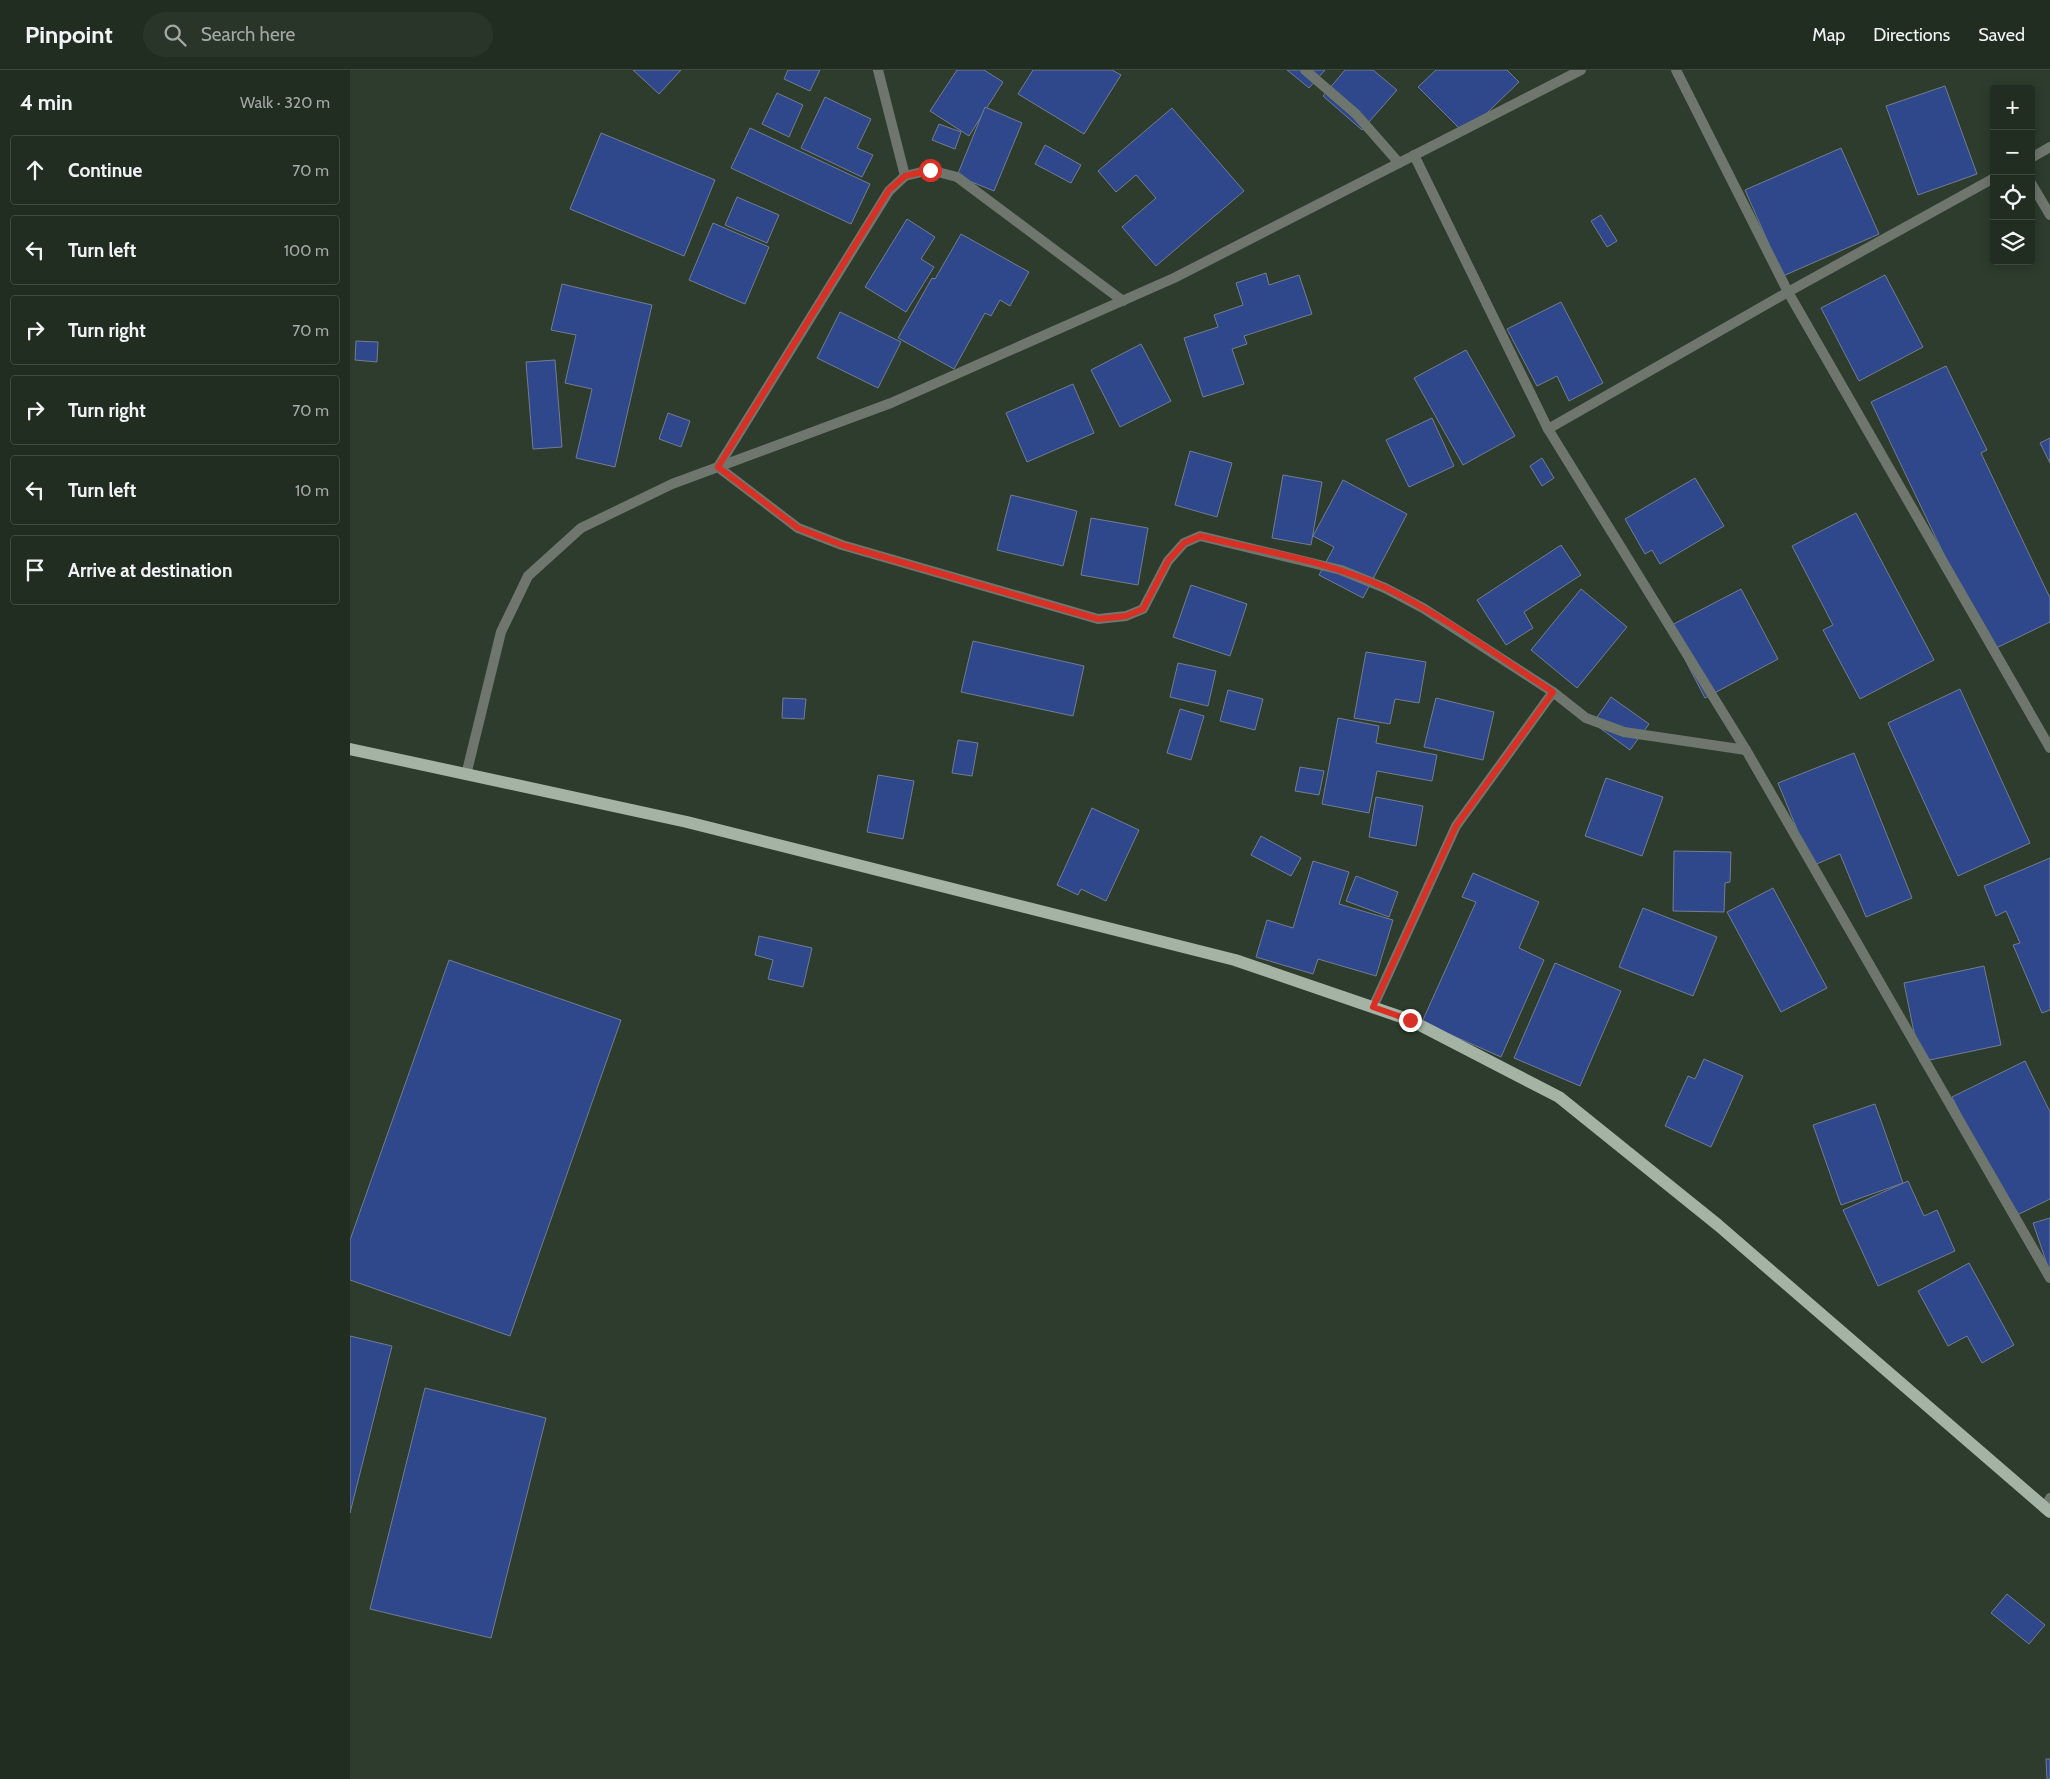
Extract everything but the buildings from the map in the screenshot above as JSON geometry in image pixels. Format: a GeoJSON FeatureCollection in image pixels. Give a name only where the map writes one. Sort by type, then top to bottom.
{"type":"FeatureCollection","features":[{"type":"Feature","properties":{"kind":"main road"},"geometry":{"type":"LineString","coordinates":[[350,749],[687,822],[1235,960],[1410,1020],[1558,1097],[1718,1225],[2048,1506]]}},
{"type":"Feature","properties":{"kind":"street"},"geometry":{"type":"LineString","coordinates":[[878,70],[905,176]]}},
{"type":"Feature","properties":{"kind":"street"},"geometry":{"type":"LineString","coordinates":[[1305,70],[1356,114],[1399,163]]}},
{"type":"Feature","properties":{"kind":"street"},"geometry":{"type":"LineString","coordinates":[[466,775],[501,632],[528,576],[581,528],[672,484],[891,403],[1174,278],[1581,70]]}},
{"type":"Feature","properties":{"kind":"street"},"geometry":{"type":"LineString","coordinates":[[1676,70],[1788,292],[2050,748]]}},
{"type":"Feature","properties":{"kind":"street"},"geometry":{"type":"LineString","coordinates":[[2035,156],[2050,147]]}},
{"type":"Feature","properties":{"kind":"street"},"geometry":{"type":"LineString","coordinates":[[1414,155],[1548,429],[1746,750],[2050,1278]]}},
{"type":"Feature","properties":{"kind":"street"},"geometry":{"type":"LineString","coordinates":[[718,467],[889,190],[905,176],[930,170],[957,177],[1123,301]]}},
{"type":"Feature","properties":{"kind":"street"},"geometry":{"type":"LineString","coordinates":[[1548,429],[1788,292],[1990,180]]}},
{"type":"Feature","properties":{"kind":"street"},"geometry":{"type":"LineString","coordinates":[[2035,190],[2050,215]]}},
{"type":"Feature","properties":{"kind":"street"},"geometry":{"type":"LineString","coordinates":[[718,467],[798,528],[842,545],[1098,619],[1126,616],[1143,609],[1168,561],[1184,543],[1200,536],[1341,570],[1385,588],[1422,608],[1553,692],[1586,718],[1624,732],[1746,750]]}},
{"type":"Feature","properties":{"kind":"street"},"geometry":{"type":"LineString","coordinates":[[1373,1007],[1456,826],[1553,692]]}},
{"type":"Feature","properties":{"kind":"route"},"geometry":{"type":"LineString","coordinates":[[930,170],[905,176],[889,190],[718,467],[798,528],[842,545],[1098,619],[1126,616],[1143,609],[1168,561],[1184,543],[1200,536],[1341,570],[1385,588],[1422,608],[1553,692],[1456,826],[1373,1007],[1410,1020]]}}]}
